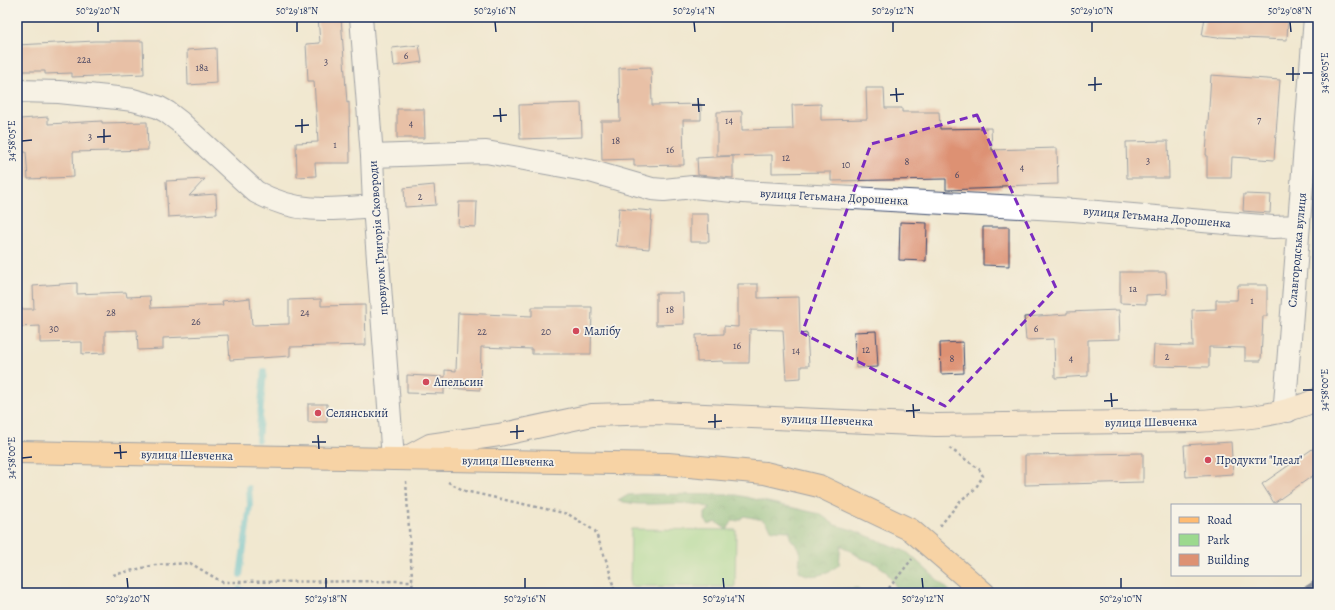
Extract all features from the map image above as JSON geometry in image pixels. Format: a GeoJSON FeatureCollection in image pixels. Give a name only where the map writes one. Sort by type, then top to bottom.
{"type":"FeatureCollection","features":[{"type":"Feature","properties":{"kind":"main road","name":"вулиця Шевченка"},"geometry":{"type":"LineString","coordinates":[[399,459],[430,445],[499,435],[592,415],[658,413],[918,424],[1188,421],[1256,416],[1288,411],[1318,399]]}},
{"type":"Feature","properties":{"kind":"main road","name":"вулиця Шевченка"},"geometry":{"type":"LineString","coordinates":[[17,452],[668,464],[766,474],[819,486],[911,530],[984,593]]}},
{"type":"Feature","properties":{"kind":"street","name":"провулок Григорія Сковороди"},"geometry":{"type":"LineString","coordinates":[[361,17],[372,156],[374,206],[399,459]]}},
{"type":"Feature","properties":{"kind":"street","name":"Славгородська вулиця"},"geometry":{"type":"LineString","coordinates":[[1288,411],[1285,403],[1315,17]]}},
{"type":"Feature","properties":{"kind":"street"},"geometry":{"type":"LineString","coordinates":[[17,91],[59,92],[148,103],[167,112],[256,192],[269,199],[289,207],[335,210],[374,206]]}},
{"type":"Feature","properties":{"kind":"street","name":"вулиця Гетьмана Дорошенка"},"geometry":{"type":"LineString","coordinates":[[372,156],[486,152],[590,171],[652,189],[664,190],[692,187],[743,192],[1074,210],[1273,227],[1299,226]]}},
{"type":"Feature","properties":{"kind":"path"},"geometry":{"type":"LineString","coordinates":[[885,593],[961,500],[975,488],[984,476],[979,469],[918,424]]}},
{"type":"Feature","properties":{"kind":"path"},"geometry":{"type":"LineString","coordinates":[[399,459],[413,581],[413,593]]}},
{"type":"Feature","properties":{"kind":"path"},"geometry":{"type":"LineString","coordinates":[[445,480],[465,491],[568,514],[595,532],[608,565],[615,593]]}},
{"type":"Feature","properties":{"kind":"path"},"geometry":{"type":"LineString","coordinates":[[113,575],[155,565],[190,563],[222,582],[413,581]]}},
{"type":"Feature","properties":{"kind":"highlighted area"},"geometry":{"type":"Polygon","coordinates":[[[977,115],[1056,288],[945,406],[802,333],[871,144],[977,115]]]}},
{"type":"Feature","properties":{"kind":"green space"},"geometry":{"type":"Polygon","coordinates":[[[628,495],[737,495],[820,514],[835,525],[853,530],[907,552],[952,593],[900,593],[886,571],[875,563],[861,558],[841,545],[839,565],[820,575],[814,576],[804,574],[799,571],[800,550],[790,538],[790,531],[772,530],[763,520],[744,516],[738,521],[733,520],[727,530],[716,522],[709,525],[705,520],[705,513],[711,508],[694,504],[637,504],[618,501],[628,495]]]}},
{"type":"Feature","properties":{"kind":"green space"},"geometry":{"type":"Polygon","coordinates":[[[631,529],[736,530],[735,587],[630,586],[631,529]]]}},
{"type":"Feature","properties":{"kind":"green space"},"geometry":{"type":"Polygon","coordinates":[[[858,588],[859,593],[803,593],[803,592],[858,588]]]}},
{"type":"Feature","properties":{"kind":"building"},"geometry":{"type":"Polygon","coordinates":[[[318,17],[341,17],[347,103],[349,102],[350,163],[315,163],[316,176],[297,177],[296,143],[318,142],[314,81],[308,81],[306,44],[320,43],[318,17]]]}},
{"type":"Feature","properties":{"kind":"building"},"geometry":{"type":"Polygon","coordinates":[[[1205,17],[1288,17],[1287,40],[1218,38],[1202,36],[1205,17]]]}},
{"type":"Feature","properties":{"kind":"building"},"geometry":{"type":"Polygon","coordinates":[[[95,41],[143,41],[144,74],[72,77],[72,73],[45,74],[45,71],[17,71],[17,45],[95,41]]]}},
{"type":"Feature","properties":{"kind":"building"},"geometry":{"type":"Polygon","coordinates":[[[419,45],[422,62],[394,66],[392,48],[419,45]]]}},
{"type":"Feature","properties":{"kind":"building"},"geometry":{"type":"Polygon","coordinates":[[[216,48],[217,83],[188,85],[187,50],[216,48]]]}},
{"type":"Feature","properties":{"kind":"building"},"geometry":{"type":"Polygon","coordinates":[[[651,67],[652,105],[701,104],[701,120],[683,120],[684,165],[634,166],[634,159],[602,160],[601,121],[620,121],[619,68],[651,67]]]}},
{"type":"Feature","properties":{"kind":"building"},"geometry":{"type":"Polygon","coordinates":[[[1211,75],[1280,80],[1274,160],[1232,157],[1231,178],[1207,178],[1206,155],[1211,75]]]}},
{"type":"Feature","properties":{"kind":"building"},"geometry":{"type":"Polygon","coordinates":[[[866,88],[884,88],[885,108],[902,108],[902,112],[939,112],[940,129],[991,128],[992,150],[1057,148],[1058,184],[946,190],[946,179],[831,181],[831,172],[772,173],[772,155],[717,156],[717,112],[742,111],[742,130],[793,129],[792,105],[821,104],[821,120],[867,119],[866,88]]]}},
{"type":"Feature","properties":{"kind":"building"},"geometry":{"type":"Polygon","coordinates":[[[581,103],[582,137],[520,139],[519,105],[581,103]]]}},
{"type":"Feature","properties":{"kind":"building"},"geometry":{"type":"Polygon","coordinates":[[[397,109],[424,109],[425,138],[397,138],[397,109]]]}},
{"type":"Feature","properties":{"kind":"building"},"geometry":{"type":"Polygon","coordinates":[[[48,117],[48,124],[102,121],[102,123],[147,122],[148,150],[73,152],[74,177],[28,179],[26,152],[22,152],[20,119],[48,117]]]}},
{"type":"Feature","properties":{"kind":"building"},"geometry":{"type":"Polygon","coordinates":[[[1168,141],[1169,178],[1127,178],[1126,142],[1168,141]]]}},
{"type":"Feature","properties":{"kind":"building"},"geometry":{"type":"Polygon","coordinates":[[[733,156],[733,178],[698,175],[697,158],[733,156]]]}},
{"type":"Feature","properties":{"kind":"building"},"geometry":{"type":"Polygon","coordinates":[[[205,179],[189,196],[216,194],[217,214],[168,217],[166,181],[205,179]]]}},
{"type":"Feature","properties":{"kind":"building"},"geometry":{"type":"Polygon","coordinates":[[[434,185],[436,205],[405,207],[404,188],[434,185]]]}},
{"type":"Feature","properties":{"kind":"building"},"geometry":{"type":"Polygon","coordinates":[[[1244,194],[1271,195],[1270,213],[1243,211],[1244,194]]]}},
{"type":"Feature","properties":{"kind":"building"},"geometry":{"type":"Polygon","coordinates":[[[459,202],[477,202],[476,227],[458,226],[459,202]]]}},
{"type":"Feature","properties":{"kind":"building"},"geometry":{"type":"Polygon","coordinates":[[[619,208],[652,211],[649,249],[616,246],[619,208]]]}},
{"type":"Feature","properties":{"kind":"building"},"geometry":{"type":"Polygon","coordinates":[[[690,214],[708,214],[709,242],[690,242],[690,214]]]}},
{"type":"Feature","properties":{"kind":"building"},"geometry":{"type":"Polygon","coordinates":[[[900,222],[927,223],[926,261],[899,260],[900,222]]]}},
{"type":"Feature","properties":{"kind":"building"},"geometry":{"type":"Polygon","coordinates":[[[983,227],[1009,227],[1009,266],[983,265],[983,227]]]}},
{"type":"Feature","properties":{"kind":"building"},"geometry":{"type":"Polygon","coordinates":[[[1120,272],[1166,272],[1167,294],[1146,295],[1146,304],[1120,303],[1120,272]]]}},
{"type":"Feature","properties":{"kind":"building"},"geometry":{"type":"Polygon","coordinates":[[[77,283],[77,294],[126,292],[127,297],[150,296],[151,308],[223,305],[222,301],[250,298],[252,325],[289,324],[289,300],[321,299],[321,306],[365,305],[366,345],[290,347],[290,356],[230,360],[228,335],[163,338],[163,349],[138,350],[137,330],[105,331],[105,353],[82,354],[82,342],[40,343],[40,326],[17,327],[17,309],[34,309],[33,286],[77,283]]]}},
{"type":"Feature","properties":{"kind":"building"},"geometry":{"type":"Polygon","coordinates":[[[738,284],[758,284],[758,298],[799,297],[800,334],[807,333],[809,366],[801,366],[801,378],[786,379],[783,330],[750,329],[749,363],[723,363],[723,361],[697,362],[696,335],[724,334],[724,326],[738,327],[738,284]]]}},
{"type":"Feature","properties":{"kind":"building"},"geometry":{"type":"Polygon","coordinates":[[[1238,285],[1267,285],[1267,316],[1263,316],[1261,361],[1245,361],[1245,348],[1209,347],[1209,367],[1153,366],[1154,345],[1193,346],[1192,310],[1216,309],[1216,300],[1237,300],[1238,285]]]}},
{"type":"Feature","properties":{"kind":"building"},"geometry":{"type":"Polygon","coordinates":[[[656,293],[683,293],[684,324],[656,325],[656,293]]]}},
{"type":"Feature","properties":{"kind":"building"},"geometry":{"type":"Polygon","coordinates":[[[532,307],[592,307],[591,354],[532,354],[532,349],[481,347],[480,390],[444,388],[444,394],[407,393],[407,375],[445,377],[445,370],[456,371],[458,313],[532,316],[532,307]]]}},
{"type":"Feature","properties":{"kind":"building"},"geometry":{"type":"Polygon","coordinates":[[[1119,310],[1120,339],[1088,340],[1088,376],[1055,378],[1054,339],[1026,340],[1024,317],[1067,314],[1067,312],[1119,310]]]}},
{"type":"Feature","properties":{"kind":"building"},"geometry":{"type":"Polygon","coordinates":[[[876,331],[878,367],[856,368],[854,332],[876,331]]]}},
{"type":"Feature","properties":{"kind":"building"},"geometry":{"type":"Polygon","coordinates":[[[963,342],[964,373],[941,374],[940,343],[963,342]]]}},
{"type":"Feature","properties":{"kind":"building","name":"Селянський"},"geometry":{"type":"Polygon","coordinates":[[[308,404],[327,404],[327,422],[308,422],[308,404]]]}},
{"type":"Feature","properties":{"kind":"building","name":"Продукти \"Ідеал\""},"geometry":{"type":"Polygon","coordinates":[[[1231,442],[1233,474],[1186,477],[1184,445],[1231,442]]]}},
{"type":"Feature","properties":{"kind":"building"},"geometry":{"type":"Polygon","coordinates":[[[1318,445],[1318,472],[1274,503],[1262,484],[1318,445]]]}},
{"type":"Feature","properties":{"kind":"building"},"geometry":{"type":"Polygon","coordinates":[[[1143,453],[1143,482],[1025,485],[1025,455],[1143,453]]]}},
{"type":"Feature","properties":{"kind":"waterway"},"geometry":{"type":"LineString","coordinates":[[258,440],[264,371]]}},
{"type":"Feature","properties":{"kind":"waterway"},"geometry":{"type":"LineString","coordinates":[[240,575],[250,505],[249,488]]}},
{"type":"Feature","properties":{"kind":"railway"},"geometry":{"type":"LineString","coordinates":[[1299,593],[1318,581]]}},
{"type":"Feature","properties":{"kind":"place","name":"Малібу"},"geometry":{"type":"Point","coordinates":[576,331]}},
{"type":"Feature","properties":{"kind":"place","name":"Апельсин"},"geometry":{"type":"Point","coordinates":[426,382]}},
{"type":"Feature","properties":{"kind":"place","name":"Селянський"},"geometry":{"type":"Point","coordinates":[318,413]}},
{"type":"Feature","properties":{"kind":"place","name":"Продукти \"Ідеал\""},"geometry":{"type":"Point","coordinates":[1208,460]}}]}
